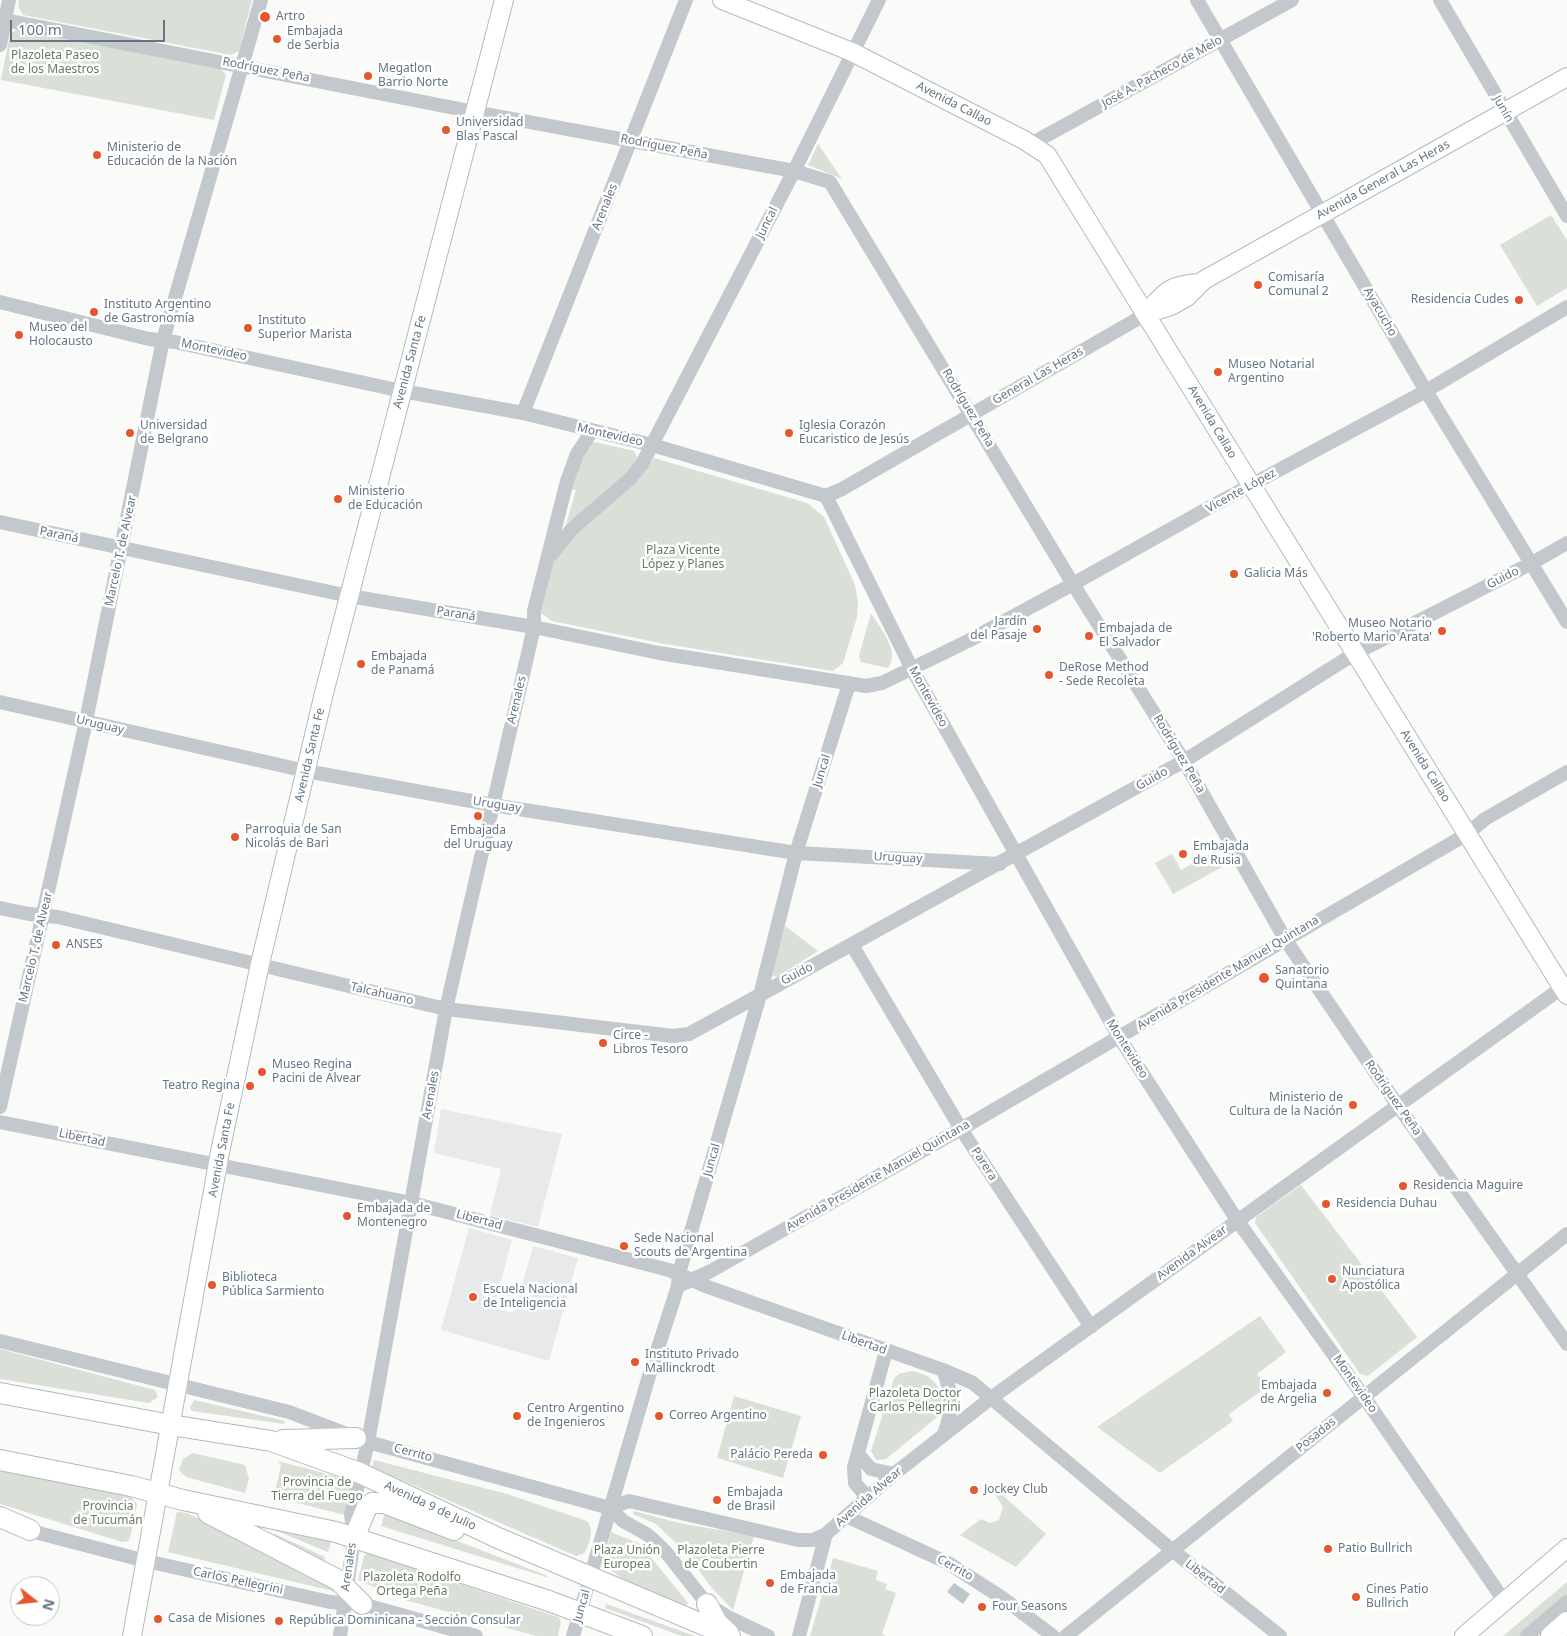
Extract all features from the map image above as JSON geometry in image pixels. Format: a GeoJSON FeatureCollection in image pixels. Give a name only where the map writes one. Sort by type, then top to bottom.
{"type":"FeatureCollection","features":[{"type":"Feature","properties":{"kind":"highway","name":"Avenida 9 de Julio"},"geometry":{"type":"LineString","coordinates":[[0,1394],[271,1441],[360,1473],[498,1538],[731,1636]]}},
{"type":"Feature","properties":{"kind":"highway"},"geometry":{"type":"LineString","coordinates":[[271,1441],[362,1440]]}},
{"type":"Feature","properties":{"kind":"highway"},"geometry":{"type":"LineString","coordinates":[[0,1460],[158,1493],[354,1538],[580,1612],[642,1636]]}},
{"type":"Feature","properties":{"kind":"highway"},"geometry":{"type":"LineString","coordinates":[[183,1500],[338,1580],[350,1598]]}},
{"type":"Feature","properties":{"kind":"highway"},"geometry":{"type":"LineString","coordinates":[[354,1538],[367,1507],[380,1502],[449,1529],[498,1538]]}},
{"type":"Feature","properties":{"kind":"highway"},"geometry":{"type":"LineString","coordinates":[[0,1517],[30,1530]]}},
{"type":"Feature","properties":{"kind":"highway"},"geometry":{"type":"LineString","coordinates":[[707,1604],[718,1623],[731,1636]]}},
{"type":"Feature","properties":{"kind":"highway"},"geometry":{"type":"LineString","coordinates":[[1551,1636],[1567,1622]]}},
{"type":"Feature","properties":{"kind":"main road","name":"Avenida Santa Fe"},"geometry":{"type":"LineString","coordinates":[[132,1636],[218,1166],[260,964],[349,596],[504,0]]}},
{"type":"Feature","properties":{"kind":"main road","name":"Avenida Callao"},"geometry":{"type":"LineString","coordinates":[[722,0],[852,52],[1031,144],[1050,159],[1354,654],[1566,988]]}},
{"type":"Feature","properties":{"kind":"main road","name":"Avenida General Las Heras"},"geometry":{"type":"LineString","coordinates":[[1146,314],[1171,306],[1187,297],[1199,283],[1567,77]]}},
{"type":"Feature","properties":{"kind":"main road"},"geometry":{"type":"LineString","coordinates":[[1464,1636],[1567,1548]]}},
{"type":"Feature","properties":{"kind":"street"},"geometry":{"type":"LineString","coordinates":[[0,46],[3,20],[9,0]]}},
{"type":"Feature","properties":{"kind":"street","name":"Marcelo T. de Alvear"},"geometry":{"type":"LineString","coordinates":[[0,1107],[86,721],[163,340],[261,0]]}},
{"type":"Feature","properties":{"kind":"street","name":"Arenales"},"geometry":{"type":"LineString","coordinates":[[523,413],[632,141],[686,0]]}},
{"type":"Feature","properties":{"kind":"street","name":"Juncal"},"geometry":{"type":"LineString","coordinates":[[652,445],[794,171],[879,0]]}},
{"type":"Feature","properties":{"kind":"street","name":"Ayacucho"},"geometry":{"type":"LineString","coordinates":[[1197,0],[1324,213],[1426,391],[1567,622]]}},
{"type":"Feature","properties":{"kind":"street","name":"José A. Pacheco de Melo"},"geometry":{"type":"LineString","coordinates":[[1031,144],[1292,0]]}},
{"type":"Feature","properties":{"kind":"street","name":"Junín"},"geometry":{"type":"LineString","coordinates":[[1440,0],[1567,216]]}},
{"type":"Feature","properties":{"kind":"street","name":"Rodríguez Peña"},"geometry":{"type":"LineString","coordinates":[[3,20],[243,65],[475,112],[794,171],[830,182],[1184,762],[1285,939],[1398,1106],[1567,1344]]}},
{"type":"Feature","properties":{"kind":"street","name":"Montevideo"},"geometry":{"type":"LineString","coordinates":[[0,302],[149,339],[163,340],[402,391],[523,413],[652,445],[826,496],[912,669],[1119,1037],[1237,1220],[1364,1396],[1504,1602]]}},
{"type":"Feature","properties":{"kind":"street","name":"Vicente López"},"geometry":{"type":"LineString","coordinates":[[912,669],[1074,584],[1251,485],[1426,391],[1567,307]]}},
{"type":"Feature","properties":{"kind":"street","name":"General Las Heras"},"geometry":{"type":"LineString","coordinates":[[826,496],[842,490],[1146,314]]}},
{"type":"Feature","properties":{"kind":"street","name":"Arenales"},"geometry":{"type":"LineString","coordinates":[[340,1636],[350,1598],[354,1538],[351,1515],[360,1473],[362,1440],[412,1203],[446,1009],[534,627],[534,611],[572,466],[584,441],[592,431]]}},
{"type":"Feature","properties":{"kind":"street","name":"Arenales"},"geometry":{"type":"LineString","coordinates":[[548,559],[572,530],[631,478],[652,445]]}},
{"type":"Feature","properties":{"kind":"street","name":"Paraná"},"geometry":{"type":"LineString","coordinates":[[0,522],[349,596],[534,627],[659,653],[849,684],[866,686],[882,683],[912,669]]}},
{"type":"Feature","properties":{"kind":"street","name":"Guido"},"geometry":{"type":"LineString","coordinates":[[760,995],[1184,762],[1354,654],[1532,563],[1567,543]]}},
{"type":"Feature","properties":{"kind":"street","name":"Juncal"},"geometry":{"type":"LineString","coordinates":[[573,1636],[760,995],[796,853],[849,684]]}},
{"type":"Feature","properties":{"kind":"street","name":"Uruguay"},"geometry":{"type":"LineString","coordinates":[[0,702],[306,771],[493,805],[796,853],[1001,864]]}},
{"type":"Feature","properties":{"kind":"street","name":"Avenida Presidente Manuel Quintana"},"geometry":{"type":"LineString","coordinates":[[678,1280],[693,1280],[961,1129],[1467,834],[1485,819],[1567,772]]}},
{"type":"Feature","properties":{"kind":"street","name":"Talcahuano"},"geometry":{"type":"LineString","coordinates":[[0,908],[58,917],[446,1009],[673,1036],[689,1034],[760,995]]}},
{"type":"Feature","properties":{"kind":"street","name":"Parera"},"geometry":{"type":"LineString","coordinates":[[852,945],[961,1129],[1090,1327]]}},
{"type":"Feature","properties":{"kind":"street","name":"Avenida Alvear"},"geometry":{"type":"LineString","coordinates":[[826,1534],[894,1474],[991,1398],[1237,1220],[1566,988]]}},
{"type":"Feature","properties":{"kind":"street","name":"Libertad"},"geometry":{"type":"LineString","coordinates":[[0,1122],[412,1203],[678,1280]]}},
{"type":"Feature","properties":{"kind":"street","name":"Posadas"},"geometry":{"type":"LineString","coordinates":[[1066,1636],[1567,1234]]}},
{"type":"Feature","properties":{"kind":"street","name":"Libertad"},"geometry":{"type":"LineString","coordinates":[[693,1280],[943,1370],[972,1383],[1172,1550],[1280,1636]]}},
{"type":"Feature","properties":{"kind":"street","name":"Cerrito"},"geometry":{"type":"LineString","coordinates":[[0,1341],[289,1412],[362,1440],[610,1508],[629,1501],[803,1541],[818,1539],[826,1534]]}},
{"type":"Feature","properties":{"kind":"street"},"geometry":{"type":"LineString","coordinates":[[867,1497],[858,1487],[854,1478],[854,1467],[886,1351]]}},
{"type":"Feature","properties":{"kind":"street"},"geometry":{"type":"LineString","coordinates":[[943,1370],[952,1401],[949,1421],[943,1435]]}},
{"type":"Feature","properties":{"kind":"street"},"geometry":{"type":"LineString","coordinates":[[858,1454],[871,1469],[894,1474]]}},
{"type":"Feature","properties":{"kind":"street"},"geometry":{"type":"LineString","coordinates":[[610,1508],[623,1521],[648,1535],[660,1546],[707,1604],[728,1617],[768,1636]]}},
{"type":"Feature","properties":{"kind":"street","name":"Cerrito"},"geometry":{"type":"LineString","coordinates":[[846,1516],[948,1563],[1004,1599],[1053,1636]]}},
{"type":"Feature","properties":{"kind":"street","name":"Carlos Pellegrini"},"geometry":{"type":"LineString","coordinates":[[0,1524],[146,1560],[350,1598],[476,1636]]}},
{"type":"Feature","properties":{"kind":"street"},"geometry":{"type":"LineString","coordinates":[[798,1636],[826,1534]]}},
{"type":"Feature","properties":{"kind":"street"},"geometry":{"type":"LineString","coordinates":[[1527,1636],[1567,1602]]}},
{"type":"Feature","properties":{"kind":"shaded area"},"geometry":{"type":"Polygon","coordinates":[[[441,1109],[562,1134],[538,1227],[490,1215],[501,1169],[434,1153],[441,1109]]]}},
{"type":"Feature","properties":{"kind":"shaded area"},"geometry":{"type":"Polygon","coordinates":[[[469,1228],[512,1240],[494,1308],[514,1313],[533,1246],[578,1258],[549,1361],[441,1330],[469,1228]]]}},
{"type":"Feature","properties":{"kind":"shaded area"},"geometry":{"type":"Polygon","coordinates":[[[954,1583],[970,1594],[963,1604],[947,1592],[954,1583]]]}},
{"type":"Feature","properties":{"kind":"green space"},"geometry":{"type":"Polygon","coordinates":[[[19,0],[252,0],[239,51],[231,55],[23,15],[18,6],[19,0]]]}},
{"type":"Feature","properties":{"kind":"green space","name":"Plazoleta Paseo de los Maestros"},"geometry":{"type":"Polygon","coordinates":[[[17,29],[220,68],[226,75],[214,120],[1,80],[10,34],[17,29]]]}},
{"type":"Feature","properties":{"kind":"green space"},"geometry":{"type":"Polygon","coordinates":[[[818,144],[842,179],[808,165],[818,144]]]}},
{"type":"Feature","properties":{"kind":"green space"},"geometry":{"type":"Polygon","coordinates":[[[1551,215],[1567,240],[1567,288],[1537,306],[1500,245],[1551,215]]]}},
{"type":"Feature","properties":{"kind":"green space"},"geometry":{"type":"Polygon","coordinates":[[[595,442],[634,451],[637,457],[616,487],[597,503],[566,524],[576,490],[569,489],[589,443],[595,442]]]}},
{"type":"Feature","properties":{"kind":"green space","name":"Plaza Vicente López y Planes"},"geometry":{"type":"Polygon","coordinates":[[[654,458],[807,503],[824,517],[855,585],[858,602],[857,617],[843,663],[833,671],[665,644],[552,621],[541,613],[553,562],[571,538],[638,481],[654,458]]]}},
{"type":"Feature","properties":{"kind":"green space"},"geometry":{"type":"Polygon","coordinates":[[[871,613],[891,648],[891,662],[888,668],[861,662],[859,656],[871,613]]]}},
{"type":"Feature","properties":{"kind":"green space"},"geometry":{"type":"Polygon","coordinates":[[[1215,851],[1224,866],[1173,894],[1155,863],[1172,854],[1181,870],[1215,851]]]}},
{"type":"Feature","properties":{"kind":"green space"},"geometry":{"type":"Polygon","coordinates":[[[785,926],[818,951],[777,977],[773,976],[772,972],[785,926]]]}},
{"type":"Feature","properties":{"kind":"green space"},"geometry":{"type":"Polygon","coordinates":[[[1301,1185],[1417,1337],[1368,1376],[1360,1374],[1255,1223],[1256,1217],[1301,1185]]]}},
{"type":"Feature","properties":{"kind":"green space"},"geometry":{"type":"Polygon","coordinates":[[[1260,1316],[1286,1352],[1257,1374],[1267,1387],[1229,1414],[1233,1421],[1160,1473],[1097,1427],[1260,1316]]]}},
{"type":"Feature","properties":{"kind":"green space"},"geometry":{"type":"Polygon","coordinates":[[[0,1349],[155,1390],[158,1397],[149,1403],[0,1379],[0,1349]]]}},
{"type":"Feature","properties":{"kind":"green space","name":"Plazoleta Doctor Carlos Pellegrini"},"geometry":{"type":"Polygon","coordinates":[[[911,1371],[927,1376],[938,1387],[942,1401],[937,1417],[886,1459],[876,1460],[871,1451],[894,1379],[899,1374],[911,1371]]]}},
{"type":"Feature","properties":{"kind":"green space"},"geometry":{"type":"Polygon","coordinates":[[[734,1396],[801,1416],[783,1478],[717,1458],[734,1396]]]}},
{"type":"Feature","properties":{"kind":"green space"},"geometry":{"type":"Polygon","coordinates":[[[194,1400],[285,1421],[284,1424],[192,1411],[190,1408],[194,1400]]]}},
{"type":"Feature","properties":{"kind":"green space","name":"Provincia de Tierra del Fuego"},"geometry":{"type":"Polygon","coordinates":[[[193,1453],[245,1465],[249,1479],[245,1493],[186,1477],[179,1470],[183,1459],[193,1453]]]}},
{"type":"Feature","properties":{"kind":"green space"},"geometry":{"type":"Polygon","coordinates":[[[374,1460],[507,1494],[587,1521],[591,1529],[590,1541],[585,1553],[576,1556],[372,1467],[374,1460]]]}},
{"type":"Feature","properties":{"kind":"green space","name":"Provincia de Tierra del Fuego"},"geometry":{"type":"Polygon","coordinates":[[[278,1461],[350,1480],[352,1485],[345,1515],[274,1497],[281,1465],[278,1461]]]}},
{"type":"Feature","properties":{"kind":"green space","name":"Provincia de Tucumán"},"geometry":{"type":"Polygon","coordinates":[[[0,1470],[121,1493],[131,1497],[137,1504],[130,1538],[128,1541],[122,1542],[0,1504],[0,1470]]]}},
{"type":"Feature","properties":{"kind":"green space"},"geometry":{"type":"Polygon","coordinates":[[[998,1491],[1046,1534],[1016,1567],[960,1535],[981,1519],[990,1523],[999,1520],[1003,1507],[996,1496],[998,1491]]]}},
{"type":"Feature","properties":{"kind":"green space","name":"Plazoleta Pierre de Coubertin"},"geometry":{"type":"Polygon","coordinates":[[[634,1511],[679,1523],[754,1536],[733,1610],[711,1587],[687,1554],[656,1524],[633,1514],[634,1511]]]}},
{"type":"Feature","properties":{"kind":"green space"},"geometry":{"type":"Polygon","coordinates":[[[177,1512],[187,1513],[336,1588],[337,1592],[168,1552],[177,1512]]]}},
{"type":"Feature","properties":{"kind":"green space"},"geometry":{"type":"Polygon","coordinates":[[[385,1513],[548,1576],[546,1577],[381,1526],[385,1513]]]}},
{"type":"Feature","properties":{"kind":"green space"},"geometry":{"type":"Polygon","coordinates":[[[272,1529],[331,1542],[328,1552],[272,1529]]]}},
{"type":"Feature","properties":{"kind":"green space","name":"Plaza Unión Europea"},"geometry":{"type":"Polygon","coordinates":[[[611,1532],[640,1544],[688,1603],[685,1607],[640,1589],[617,1575],[609,1567],[604,1559],[611,1532]]]}},
{"type":"Feature","properties":{"kind":"green space"},"geometry":{"type":"Polygon","coordinates":[[[275,1534],[325,1557],[324,1563],[273,1535],[275,1534]]]}},
{"type":"Feature","properties":{"kind":"green space","name":"Plazoleta Rodolfo Ortega Peña"},"geometry":{"type":"Polygon","coordinates":[[[368,1553],[558,1617],[561,1621],[558,1636],[537,1636],[401,1599],[358,1580],[364,1556],[368,1553]]]}},
{"type":"Feature","properties":{"kind":"green space"},"geometry":{"type":"Polygon","coordinates":[[[833,1558],[878,1571],[876,1580],[887,1584],[885,1589],[896,1593],[882,1634],[886,1636],[810,1636],[833,1558]]]}},
{"type":"Feature","properties":{"kind":"green space"},"geometry":{"type":"Polygon","coordinates":[[[1567,1582],[1567,1597],[1521,1636],[1503,1636],[1567,1582]]]}},
{"type":"Feature","properties":{"kind":"green space"},"geometry":{"type":"Polygon","coordinates":[[[606,1604],[695,1636],[682,1636],[605,1608],[606,1604]]]}},
{"type":"Feature","properties":{"kind":"place","name":"Artro"},"geometry":{"type":"Point","coordinates":[265,17]}},
{"type":"Feature","properties":{"kind":"place","name":"Embajada de Serbia"},"geometry":{"type":"Point","coordinates":[277,39]}},
{"type":"Feature","properties":{"kind":"place","name":"Megatlon Barrio Norte"},"geometry":{"type":"Point","coordinates":[368,76]}},
{"type":"Feature","properties":{"kind":"place","name":"Universidad Blas Pascal"},"geometry":{"type":"Point","coordinates":[446,130]}},
{"type":"Feature","properties":{"kind":"place","name":"Ministerio de Educación de la Nación"},"geometry":{"type":"Point","coordinates":[97,155]}},
{"type":"Feature","properties":{"kind":"place","name":"Comisaría Comunal 2"},"geometry":{"type":"Point","coordinates":[1258,285]}},
{"type":"Feature","properties":{"kind":"place","name":"Residencia Cudes"},"geometry":{"type":"Point","coordinates":[1519,300]}},
{"type":"Feature","properties":{"kind":"place","name":"Instituto Argentino de Gastronomía"},"geometry":{"type":"Point","coordinates":[94,312]}},
{"type":"Feature","properties":{"kind":"place","name":"Instituto Superior Marista"},"geometry":{"type":"Point","coordinates":[248,328]}},
{"type":"Feature","properties":{"kind":"place","name":"Museo del Holocausto"},"geometry":{"type":"Point","coordinates":[19,335]}},
{"type":"Feature","properties":{"kind":"place","name":"Museo Notarial Argentino"},"geometry":{"type":"Point","coordinates":[1218,372]}},
{"type":"Feature","properties":{"kind":"place","name":"Universidad de Belgrano"},"geometry":{"type":"Point","coordinates":[130,433]}},
{"type":"Feature","properties":{"kind":"place","name":"Iglesia Corazón Eucaristico de Jesús"},"geometry":{"type":"Point","coordinates":[789,433]}},
{"type":"Feature","properties":{"kind":"place","name":"Ministerio de Educación"},"geometry":{"type":"Point","coordinates":[338,499]}},
{"type":"Feature","properties":{"kind":"place","name":"Galicia Más"},"geometry":{"type":"Point","coordinates":[1234,574]}},
{"type":"Feature","properties":{"kind":"place","name":"Jardín del Pasaje"},"geometry":{"type":"Point","coordinates":[1037,629]}},
{"type":"Feature","properties":{"kind":"place","name":"Museo Notario 'Roberto Mario Arata'"},"geometry":{"type":"Point","coordinates":[1442,631]}},
{"type":"Feature","properties":{"kind":"place","name":"Embajada de El Salvador"},"geometry":{"type":"Point","coordinates":[1089,636]}},
{"type":"Feature","properties":{"kind":"place","name":"Embajada de Panamá"},"geometry":{"type":"Point","coordinates":[361,664]}},
{"type":"Feature","properties":{"kind":"place","name":"DeRose Method - Sede Recoleta"},"geometry":{"type":"Point","coordinates":[1049,675]}},
{"type":"Feature","properties":{"kind":"place","name":"Embajada del Uruguay"},"geometry":{"type":"Point","coordinates":[478,816]}},
{"type":"Feature","properties":{"kind":"place","name":"Parroquia de San Nicolás de Bari"},"geometry":{"type":"Point","coordinates":[235,837]}},
{"type":"Feature","properties":{"kind":"place","name":"Embajada de Rusia"},"geometry":{"type":"Point","coordinates":[1183,854]}},
{"type":"Feature","properties":{"kind":"place","name":"ANSES"},"geometry":{"type":"Point","coordinates":[56,945]}},
{"type":"Feature","properties":{"kind":"place","name":"Sanatorio Quintana"},"geometry":{"type":"Point","coordinates":[1264,978]}},
{"type":"Feature","properties":{"kind":"place","name":"Circe - Libros Tesoro"},"geometry":{"type":"Point","coordinates":[603,1043]}},
{"type":"Feature","properties":{"kind":"place","name":"Museo Regina Pacini de Alvear"},"geometry":{"type":"Point","coordinates":[262,1072]}},
{"type":"Feature","properties":{"kind":"place","name":"Teatro Regina"},"geometry":{"type":"Point","coordinates":[250,1086]}},
{"type":"Feature","properties":{"kind":"place","name":"Ministerio de Cultura de la Nación"},"geometry":{"type":"Point","coordinates":[1353,1105]}},
{"type":"Feature","properties":{"kind":"place","name":"Residencia Maguire"},"geometry":{"type":"Point","coordinates":[1403,1186]}},
{"type":"Feature","properties":{"kind":"place","name":"Residencia Duhau"},"geometry":{"type":"Point","coordinates":[1326,1204]}},
{"type":"Feature","properties":{"kind":"place","name":"Embajada de Montenegro"},"geometry":{"type":"Point","coordinates":[347,1216]}},
{"type":"Feature","properties":{"kind":"place","name":"Sede Nacional Scouts de Argentina"},"geometry":{"type":"Point","coordinates":[624,1246]}},
{"type":"Feature","properties":{"kind":"place","name":"Nunciatura Apostólica"},"geometry":{"type":"Point","coordinates":[1332,1279]}},
{"type":"Feature","properties":{"kind":"place","name":"Biblioteca Pública Sarmiento"},"geometry":{"type":"Point","coordinates":[212,1285]}},
{"type":"Feature","properties":{"kind":"place","name":"Escuela Nacional de Inteligencia"},"geometry":{"type":"Point","coordinates":[473,1297]}},
{"type":"Feature","properties":{"kind":"place","name":"Instituto Privado Mallinckrodt"},"geometry":{"type":"Point","coordinates":[635,1362]}},
{"type":"Feature","properties":{"kind":"place","name":"Embajada de Argelia"},"geometry":{"type":"Point","coordinates":[1327,1393]}},
{"type":"Feature","properties":{"kind":"place","name":"Centro Argentino de Ingenieros"},"geometry":{"type":"Point","coordinates":[517,1416]}},
{"type":"Feature","properties":{"kind":"place","name":"Correo Argentino"},"geometry":{"type":"Point","coordinates":[659,1416]}},
{"type":"Feature","properties":{"kind":"place","name":"Palácio Pereda"},"geometry":{"type":"Point","coordinates":[823,1455]}},
{"type":"Feature","properties":{"kind":"place","name":"Jockey Club"},"geometry":{"type":"Point","coordinates":[974,1490]}},
{"type":"Feature","properties":{"kind":"place","name":"Embajada de Brasil"},"geometry":{"type":"Point","coordinates":[717,1500]}},
{"type":"Feature","properties":{"kind":"place","name":"Patio Bullrich"},"geometry":{"type":"Point","coordinates":[1328,1549]}},
{"type":"Feature","properties":{"kind":"place","name":"Embajada de Francia"},"geometry":{"type":"Point","coordinates":[770,1583]}},
{"type":"Feature","properties":{"kind":"place","name":"Cines Patio Bullrich"},"geometry":{"type":"Point","coordinates":[1356,1597]}},
{"type":"Feature","properties":{"kind":"place","name":"Four Seasons"},"geometry":{"type":"Point","coordinates":[982,1607]}},
{"type":"Feature","properties":{"kind":"place","name":"Casa de Misiones"},"geometry":{"type":"Point","coordinates":[158,1619]}},
{"type":"Feature","properties":{"kind":"place","name":"República Dominicana - Sección Consular"},"geometry":{"type":"Point","coordinates":[279,1621]}}]}
